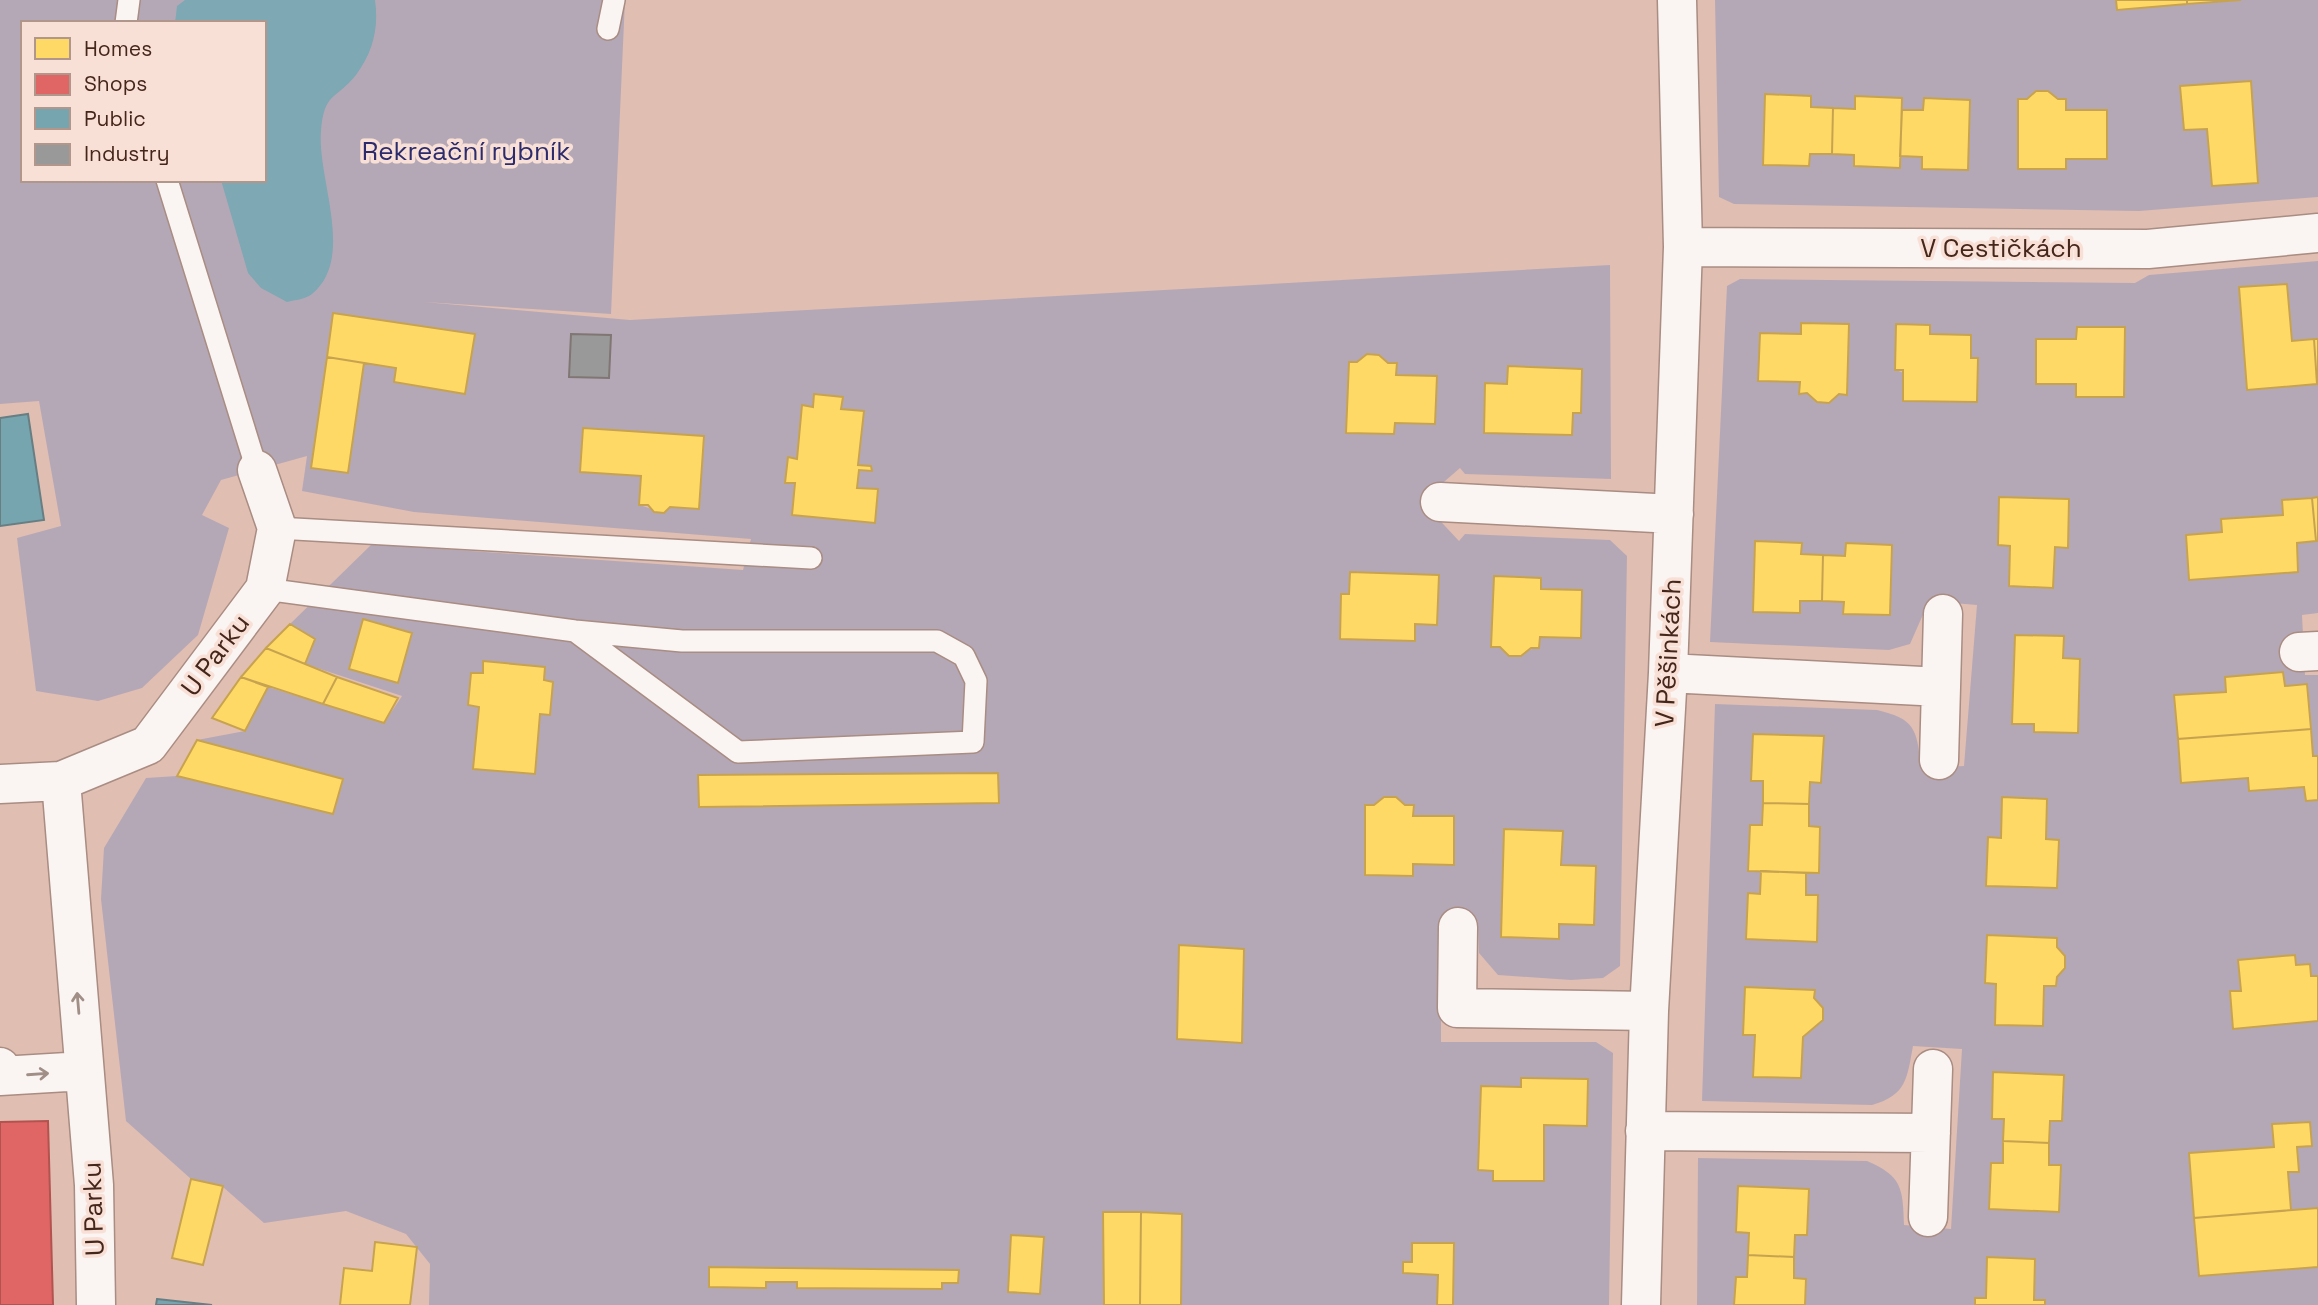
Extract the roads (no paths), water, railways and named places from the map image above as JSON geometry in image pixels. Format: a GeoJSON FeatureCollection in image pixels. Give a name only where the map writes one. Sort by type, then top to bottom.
{"type":"FeatureCollection","features":[{"type":"Feature","properties":{"kind":"street","name":"V Pěšinkách"},"geometry":{"type":"LineString","coordinates":[[1641,1305],[1648,1012],[1668,673],[1684,247],[1677,0]]}},
{"type":"Feature","properties":{"kind":"street","name":"V Cestičkách"},"geometry":{"type":"LineString","coordinates":[[1684,247],[2148,249],[2318,233]]}},
{"type":"Feature","properties":{"kind":"street"},"geometry":{"type":"LineString","coordinates":[[257,470],[277,528]]}},
{"type":"Feature","properties":{"kind":"street"},"geometry":{"type":"LineString","coordinates":[[1440,502],[1674,514]]}},
{"type":"Feature","properties":{"kind":"street","name":"U Parku"},"geometry":{"type":"LineString","coordinates":[[0,784],[61,781],[148,745],[265,589],[277,528]]}},
{"type":"Feature","properties":{"kind":"street"},"geometry":{"type":"LineString","coordinates":[[1939,760],[1943,614]]}},
{"type":"Feature","properties":{"kind":"street"},"geometry":{"type":"LineString","coordinates":[[1668,673],[1941,687]]}},
{"type":"Feature","properties":{"kind":"street","name":"U Parku"},"geometry":{"type":"LineString","coordinates":[[61,781],[94,1185],[96,1305]]}},
{"type":"Feature","properties":{"kind":"street"},"geometry":{"type":"LineString","coordinates":[[1458,927],[1457,1008],[1648,1012]]}},
{"type":"Feature","properties":{"kind":"street"},"geometry":{"type":"LineString","coordinates":[[0,1067],[0,1076],[84,1071]]}},
{"type":"Feature","properties":{"kind":"street"},"geometry":{"type":"LineString","coordinates":[[1928,1217],[1933,1069]]}},
{"type":"Feature","properties":{"kind":"street"},"geometry":{"type":"LineString","coordinates":[[1645,1130],[1931,1133]]}},
{"type":"Feature","properties":{"kind":"lane"},"geometry":{"type":"LineString","coordinates":[[126,21],[129,0]]}},
{"type":"Feature","properties":{"kind":"lane"},"geometry":{"type":"LineString","coordinates":[[608,29],[614,0]]}},
{"type":"Feature","properties":{"kind":"lane"},"geometry":{"type":"LineString","coordinates":[[168,182],[257,470]]}},
{"type":"Feature","properties":{"kind":"lane"},"geometry":{"type":"LineString","coordinates":[[277,528],[811,558]]}},
{"type":"Feature","properties":{"kind":"lane"},"geometry":{"type":"LineString","coordinates":[[265,589],[575,631],[682,641],[937,641],[964,656],[976,681],[973,741],[738,752],[575,631]]}},
{"type":"Feature","properties":{"kind":"water"},"geometry":{"type":"Polygon","coordinates":[[[185,0],[375,0],[375,30],[367,58],[356,75],[332,98],[325,109],[321,150],[332,217],[331,260],[325,279],[307,297],[287,302],[261,288],[248,273],[222,182],[266,182],[266,21],[175,21],[177,6],[185,0]]]}},
{"type":"Feature","properties":{"kind":"park label","name":"Rekreační rybník"},"geometry":{"type":"Point","coordinates":[466,151]}}]}
